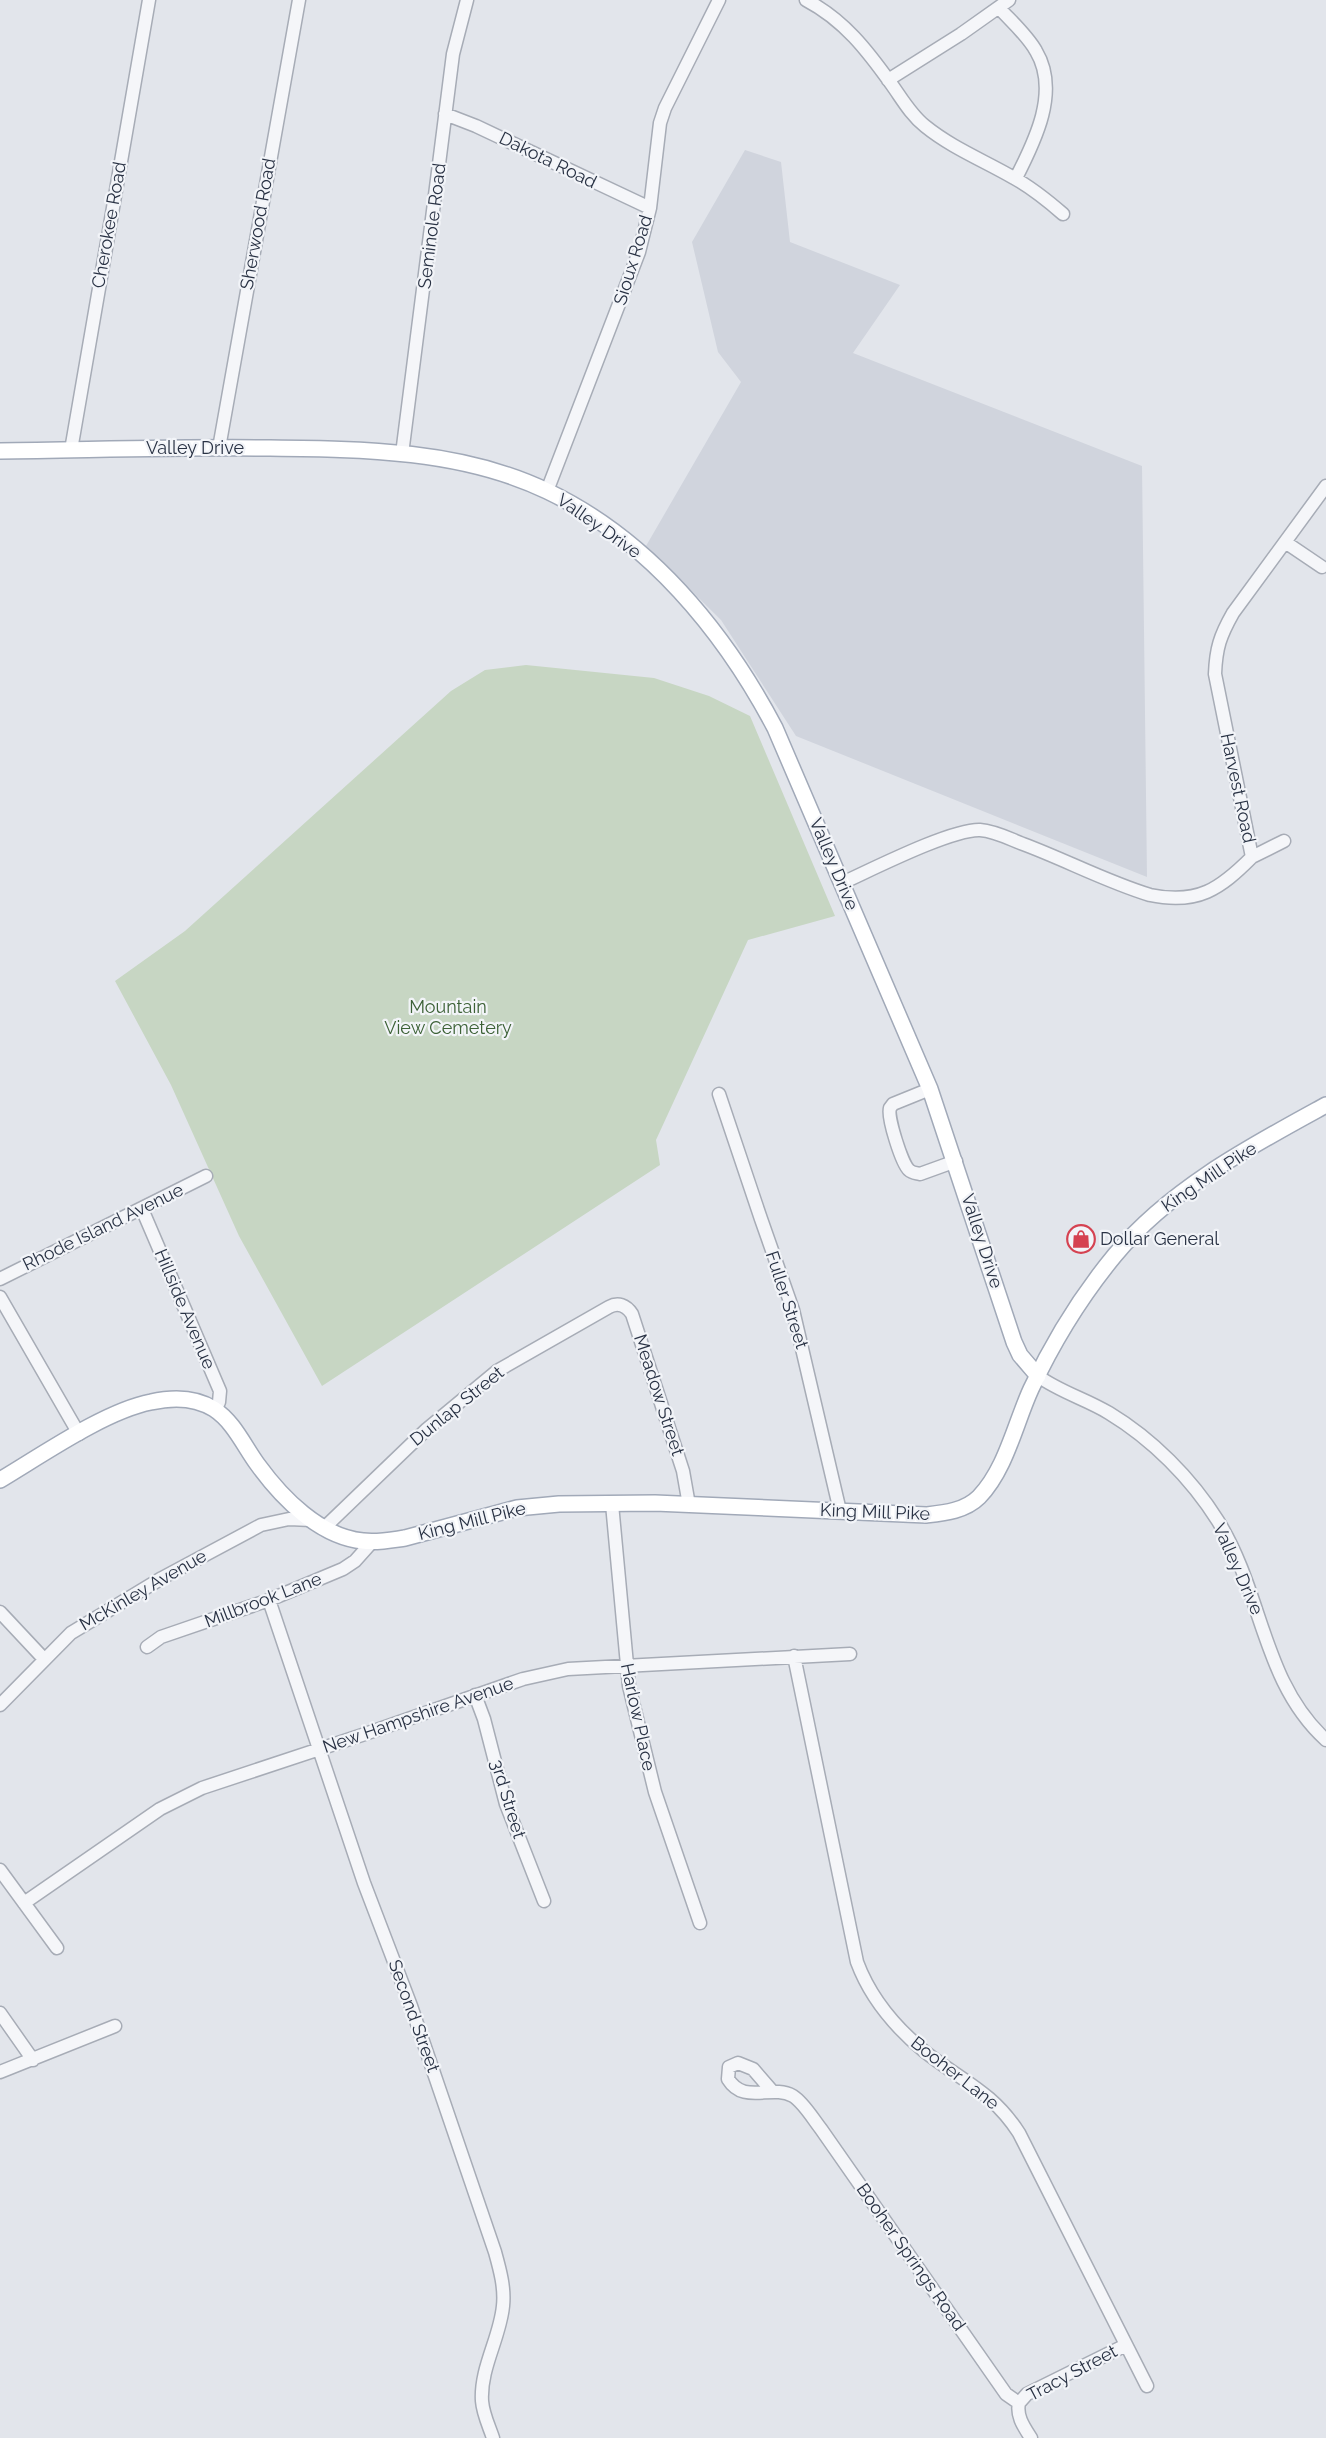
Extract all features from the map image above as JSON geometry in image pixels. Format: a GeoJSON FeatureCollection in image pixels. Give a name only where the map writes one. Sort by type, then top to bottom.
{"type":"FeatureCollection","features":[{"type":"Feature","properties":{"kind":"main road","name":"Valley Drive"},"geometry":{"type":"LineString","coordinates":[[0,451],[219,448],[326,449],[402,454],[480,468],[547,491],[592,517],[646,559],[700,614],[726,646],[755,689],[775,728],[930,1089],[956,1162],[1014,1342],[1020,1355],[1038,1376]]}},
{"type":"Feature","properties":{"kind":"main road","name":"King Mill Pike"},"geometry":{"type":"LineString","coordinates":[[318,1524],[354,1540],[372,1542],[404,1538],[517,1508],[559,1504],[689,1505],[934,1514],[955,1510],[977,1499],[997,1473],[1038,1376],[1076,1309],[1116,1254],[1159,1210],[1210,1173],[1326,1105]]}},
{"type":"Feature","properties":{"kind":"main road"},"geometry":{"type":"LineString","coordinates":[[0,1480],[113,1415],[151,1402],[184,1399],[199,1402],[215,1410],[230,1423],[257,1464],[274,1485],[318,1524]]}},
{"type":"Feature","properties":{"kind":"street","name":"Cherokee Road"},"geometry":{"type":"LineString","coordinates":[[70,450],[149,0]]}},
{"type":"Feature","properties":{"kind":"street","name":"Sherwood Road"},"geometry":{"type":"LineString","coordinates":[[219,448],[299,0]]}},
{"type":"Feature","properties":{"kind":"street","name":"Seminole Road"},"geometry":{"type":"LineString","coordinates":[[402,454],[456,34],[467,0]]}},
{"type":"Feature","properties":{"kind":"street","name":"Sioux Road"},"geometry":{"type":"LineString","coordinates":[[547,491],[639,252],[650,208],[660,123],[665,108],[719,0]]}},
{"type":"Feature","properties":{"kind":"street"},"geometry":{"type":"LineString","coordinates":[[806,0],[821,3],[847,28],[910,111],[938,136],[1016,178],[1063,214]]}},
{"type":"Feature","properties":{"kind":"street"},"geometry":{"type":"LineString","coordinates":[[888,80],[1004,4],[1036,50],[1046,75],[1042,112],[1027,157],[1016,178]]}},
{"type":"Feature","properties":{"kind":"street","name":"Dakota Road"},"geometry":{"type":"LineString","coordinates":[[445,114],[476,126],[650,208]]}},
{"type":"Feature","properties":{"kind":"street","name":"Harvest Road"},"geometry":{"type":"LineString","coordinates":[[842,883],[938,842],[969,831],[980,830],[991,832],[1033,848],[1138,892],[1169,899],[1194,897],[1225,883],[1252,857],[1219,694],[1216,674],[1216,648],[1221,633],[1233,613],[1326,486]]}},
{"type":"Feature","properties":{"kind":"street"},"geometry":{"type":"LineString","coordinates":[[1285,542],[1322,567]]}},
{"type":"Feature","properties":{"kind":"street"},"geometry":{"type":"LineString","coordinates":[[1252,857],[1284,841]]}},
{"type":"Feature","properties":{"kind":"street"},"geometry":{"type":"LineString","coordinates":[[930,1089],[894,1104],[890,1108],[889,1119],[906,1166],[914,1173],[920,1174],[956,1162]]}},
{"type":"Feature","properties":{"kind":"street","name":"Fuller Street"},"geometry":{"type":"LineString","coordinates":[[720,1094],[760,1220],[794,1310],[840,1511]]}},
{"type":"Feature","properties":{"kind":"street","name":"Rhode Island Avenue"},"geometry":{"type":"LineString","coordinates":[[0,1278],[206,1176]]}},
{"type":"Feature","properties":{"kind":"street","name":"Hillside Avenue"},"geometry":{"type":"LineString","coordinates":[[142,1209],[220,1391],[219,1402],[215,1410]]}},
{"type":"Feature","properties":{"kind":"street"},"geometry":{"type":"LineString","coordinates":[[0,1296],[79,1434]]}},
{"type":"Feature","properties":{"kind":"street","name":"Meadow Street"},"geometry":{"type":"LineString","coordinates":[[609,1307],[619,1304],[625,1306],[632,1314],[680,1463],[689,1505]]}},
{"type":"Feature","properties":{"kind":"street","name":"Dunlap Street"},"geometry":{"type":"LineString","coordinates":[[318,1524],[427,1428],[497,1371],[609,1307]]}},
{"type":"Feature","properties":{"kind":"street","name":"Valley Drive"},"geometry":{"type":"LineString","coordinates":[[1038,1376],[1052,1386],[1110,1413],[1164,1456],[1204,1500],[1234,1549],[1284,1687],[1305,1719],[1326,1740]]}},
{"type":"Feature","properties":{"kind":"street","name":"Harlow Place"},"geometry":{"type":"LineString","coordinates":[[612,1504],[620,1580],[625,1665],[655,1792],[700,1923]]}},
{"type":"Feature","properties":{"kind":"street","name":"McKinley Avenue"},"geometry":{"type":"LineString","coordinates":[[0,1705],[71,1632],[235,1537],[274,1521],[318,1524]]}},
{"type":"Feature","properties":{"kind":"street","name":"Millbrook Lane"},"geometry":{"type":"LineString","coordinates":[[147,1648],[161,1637],[269,1600],[343,1569],[355,1561],[372,1542]]}},
{"type":"Feature","properties":{"kind":"street","name":"Second Street"},"geometry":{"type":"LineString","coordinates":[[269,1600],[364,1883],[411,2006],[496,2252],[501,2273],[503,2306],[498,2333],[486,2369],[482,2400],[493,2438]]}},
{"type":"Feature","properties":{"kind":"street"},"geometry":{"type":"LineString","coordinates":[[0,1612],[44,1658]]}},
{"type":"Feature","properties":{"kind":"street","name":"New Hampshire Avenue"},"geometry":{"type":"LineString","coordinates":[[24,1903],[152,1814],[183,1796],[217,1782],[549,1672],[625,1665],[850,1654]]}},
{"type":"Feature","properties":{"kind":"street","name":"Booher Lane"},"geometry":{"type":"LineString","coordinates":[[794,1656],[857,1962],[864,1980],[891,2018],[911,2039],[925,2052],[986,2094],[1009,2117],[1019,2132],[1146,2386]]}},
{"type":"Feature","properties":{"kind":"street","name":"3rd Street"},"geometry":{"type":"LineString","coordinates":[[475,1695],[491,1742],[506,1804],[544,1901]]}},
{"type":"Feature","properties":{"kind":"street"},"geometry":{"type":"LineString","coordinates":[[0,1870],[4,1884],[24,1903],[57,1948]]}},
{"type":"Feature","properties":{"kind":"street"},"geometry":{"type":"LineString","coordinates":[[0,2013],[33,2060]]}},
{"type":"Feature","properties":{"kind":"street"},"geometry":{"type":"LineString","coordinates":[[0,2072],[115,2026]]}},
{"type":"Feature","properties":{"kind":"street","name":"Booher Springs Road"},"geometry":{"type":"LineString","coordinates":[[772,2091],[793,2096],[805,2108],[1006,2394],[1019,2403]]}},
{"type":"Feature","properties":{"kind":"street","name":"Tracy Street"},"geometry":{"type":"LineString","coordinates":[[1019,2403],[1027,2394],[1126,2345]]}},
{"type":"Feature","properties":{"kind":"street"},"geometry":{"type":"LineString","coordinates":[[1019,2403],[1018,2412],[1022,2423],[1032,2438]]}},
{"type":"Feature","properties":{"kind":"shaded area"},"geometry":{"type":"Polygon","coordinates":[[[745,150],[781,162],[790,242],[900,285],[853,353],[1142,466],[1147,877],[796,736],[721,620],[646,546],[741,382],[718,352],[692,242],[745,150]]]}},
{"type":"Feature","properties":{"kind":"green space","name":"Mountain View Cemetery"},"geometry":{"type":"Polygon","coordinates":[[[526,665],[654,678],[709,696],[750,716],[835,916],[748,940],[656,1140],[660,1165],[322,1386],[239,1236],[171,1085],[115,981],[185,931],[451,691],[485,670],[526,665]]]}},
{"type":"Feature","properties":{"kind":"place","name":"Dollar General"},"geometry":{"type":"Point","coordinates":[1081,1239]}}]}
